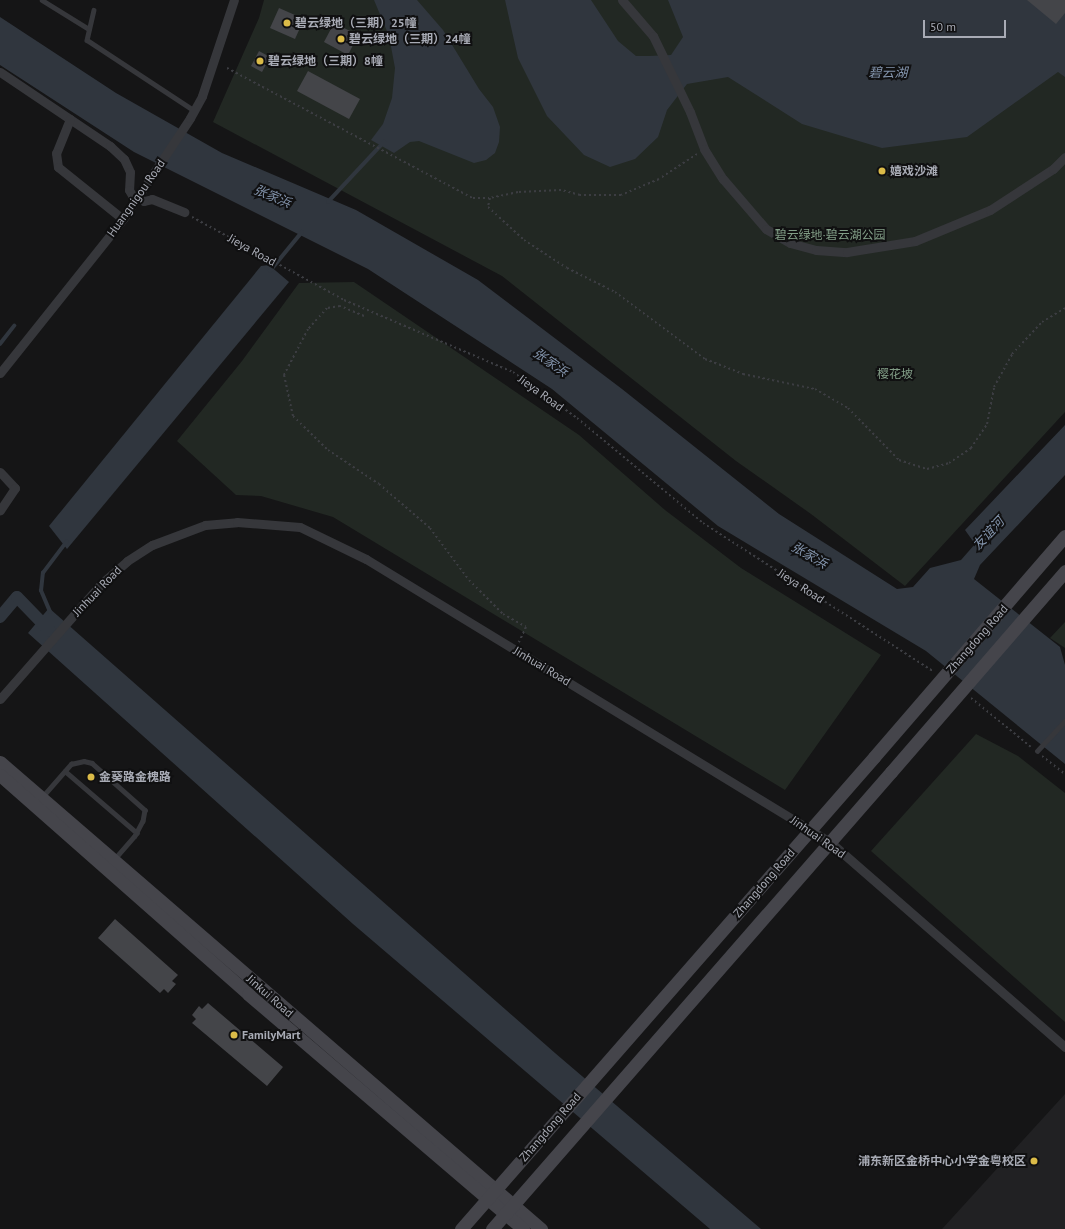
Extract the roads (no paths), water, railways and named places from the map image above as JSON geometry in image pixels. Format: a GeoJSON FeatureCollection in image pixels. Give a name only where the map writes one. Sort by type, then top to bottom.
{"type":"FeatureCollection","features":[{"type":"Feature","properties":{"kind":"main road","name":"Zhangdong Road"},"geometry":{"type":"LineString","coordinates":[[461,1229],[874,757],[1065,536]]}},
{"type":"Feature","properties":{"kind":"main road","name":"Zhangdong Road"},"geometry":{"type":"LineString","coordinates":[[492,1229],[1065,571]]}},
{"type":"Feature","properties":{"kind":"main road","name":"Jinkui Road"},"geometry":{"type":"LineString","coordinates":[[0,762],[114,860],[509,1209],[541,1229]]}},
{"type":"Feature","properties":{"kind":"main road","name":"Jinkui Road"},"geometry":{"type":"LineString","coordinates":[[0,775],[248,994],[492,1194]]}},
{"type":"Feature","properties":{"kind":"main road","name":"Jinkui Road"},"geometry":{"type":"LineString","coordinates":[[509,1209],[523,1229]]}},
{"type":"Feature","properties":{"kind":"street","name":"Huangnigou Road"},"geometry":{"type":"LineString","coordinates":[[0,373],[124,219],[195,111],[234,0]]}},
{"type":"Feature","properties":{"kind":"street"},"geometry":{"type":"LineString","coordinates":[[622,0],[653,36],[690,112],[704,149],[723,179],[766,229],[790,243],[816,250],[847,252],[916,241],[990,210],[1053,169],[1065,157]]}},
{"type":"Feature","properties":{"kind":"street"},"geometry":{"type":"LineString","coordinates":[[0,72],[70,119],[124,159],[130,172],[129,190],[138,199],[152,199],[184,212]]}},
{"type":"Feature","properties":{"kind":"street"},"geometry":{"type":"LineString","coordinates":[[70,119],[56,153],[58,167],[124,219]]}},
{"type":"Feature","properties":{"kind":"street"},"geometry":{"type":"LineString","coordinates":[[0,472],[15,488],[0,510]]}},
{"type":"Feature","properties":{"kind":"street","name":"Jinhuai Road"},"geometry":{"type":"LineString","coordinates":[[0,699],[102,583],[127,561],[176,534],[205,525],[237,522],[300,527],[366,559],[830,842],[1065,1047]]}},
{"type":"Feature","properties":{"kind":"lane"},"geometry":{"type":"LineString","coordinates":[[42,0],[89,29]]}},
{"type":"Feature","properties":{"kind":"lane"},"geometry":{"type":"LineString","coordinates":[[94,10],[86,40],[195,111]]}},
{"type":"Feature","properties":{"kind":"lane"},"geometry":{"type":"LineString","coordinates":[[1037,752],[1065,721]]}},
{"type":"Feature","properties":{"kind":"lane"},"geometry":{"type":"LineString","coordinates":[[42,798],[71,764],[84,761],[92,763],[145,810],[136,833],[114,860]]}},
{"type":"Feature","properties":{"kind":"lane"},"geometry":{"type":"LineString","coordinates":[[65,771],[136,833]]}},
{"type":"Feature","properties":{"kind":"water"},"geometry":{"type":"Polygon","coordinates":[[[374,0],[417,0],[443,30],[479,89],[493,107],[500,127],[499,142],[495,153],[486,160],[474,163],[419,141],[410,142],[394,153],[371,140],[383,124],[392,98],[395,68],[389,36],[374,0]]]}},
{"type":"Feature","properties":{"kind":"water","name":"碧云湖"},"geometry":{"type":"Polygon","coordinates":[[[505,0],[591,0],[618,41],[636,56],[649,56],[671,55],[683,37],[668,0],[1065,0],[1065,77],[1058,72],[967,137],[882,148],[802,124],[728,77],[687,84],[667,110],[658,137],[635,159],[610,167],[584,155],[547,116],[518,58],[505,0]]]}},
{"type":"Feature","properties":{"kind":"water"},"geometry":{"type":"Polygon","coordinates":[[[0,17],[116,93],[222,153],[356,210],[478,280],[622,389],[779,514],[897,589],[913,587],[930,568],[961,560],[975,544],[965,530],[1065,425],[1065,475],[980,565],[974,579],[1060,647],[1065,665],[1065,764],[926,651],[718,526],[552,389],[368,269],[134,152],[0,65],[0,17]]]}},
{"type":"Feature","properties":{"kind":"water"},"geometry":{"type":"Polygon","coordinates":[[[269,265],[289,282],[67,549],[49,526],[261,266],[269,265]]]}},
{"type":"Feature","properties":{"kind":"water"},"geometry":{"type":"Polygon","coordinates":[[[49,608],[555,1053],[761,1229],[710,1229],[353,924],[28,633],[49,608]]]}},
{"type":"Feature","properties":{"kind":"waterway"},"geometry":{"type":"LineString","coordinates":[[328,202],[384,142]]}},
{"type":"Feature","properties":{"kind":"waterway"},"geometry":{"type":"LineString","coordinates":[[270,271],[302,232]]}},
{"type":"Feature","properties":{"kind":"waterway"},"geometry":{"type":"LineString","coordinates":[[0,344],[14,326]]}},
{"type":"Feature","properties":{"kind":"waterway"},"geometry":{"type":"LineString","coordinates":[[50,612],[41,591],[43,573],[66,542]]}},
{"type":"Feature","properties":{"kind":"waterway"},"geometry":{"type":"LineString","coordinates":[[0,617],[17,597],[50,631]]}},
{"type":"Feature","properties":{"kind":"place","name":"碧云绿地（三期）25幢"},"geometry":{"type":"Point","coordinates":[287,23]}},
{"type":"Feature","properties":{"kind":"place","name":"碧云绿地（三期）24幢"},"geometry":{"type":"Point","coordinates":[341,39]}},
{"type":"Feature","properties":{"kind":"place","name":"碧云绿地（三期）8幢"},"geometry":{"type":"Point","coordinates":[260,61]}},
{"type":"Feature","properties":{"kind":"place","name":"嬉戏沙滩"},"geometry":{"type":"Point","coordinates":[882,171]}},
{"type":"Feature","properties":{"kind":"place","name":"金葵路金槐路"},"geometry":{"type":"Point","coordinates":[91,777]}},
{"type":"Feature","properties":{"kind":"place","name":"FamilyMart"},"geometry":{"type":"Point","coordinates":[234,1035]}},
{"type":"Feature","properties":{"kind":"place","name":"浦东新区金桥中心小学金粤校区"},"geometry":{"type":"Point","coordinates":[1034,1161]}},
{"type":"Feature","properties":{"kind":"water label","name":"张家浜"},"geometry":{"type":"Point","coordinates":[272,197]}},
{"type":"Feature","properties":{"kind":"water label","name":"张家浜"},"geometry":{"type":"Point","coordinates":[550,363]}},
{"type":"Feature","properties":{"kind":"water label","name":"友谊河"},"geometry":{"type":"Point","coordinates":[989,534]}},
{"type":"Feature","properties":{"kind":"water label","name":"张家浜"},"geometry":{"type":"Point","coordinates":[809,556]}},
{"type":"Feature","properties":{"kind":"park label","name":"碧云绿地·碧云湖公园"},"geometry":{"type":"Point","coordinates":[830,235]}},
{"type":"Feature","properties":{"kind":"park label","name":"樱花坡"},"geometry":{"type":"Point","coordinates":[895,374]}}]}
